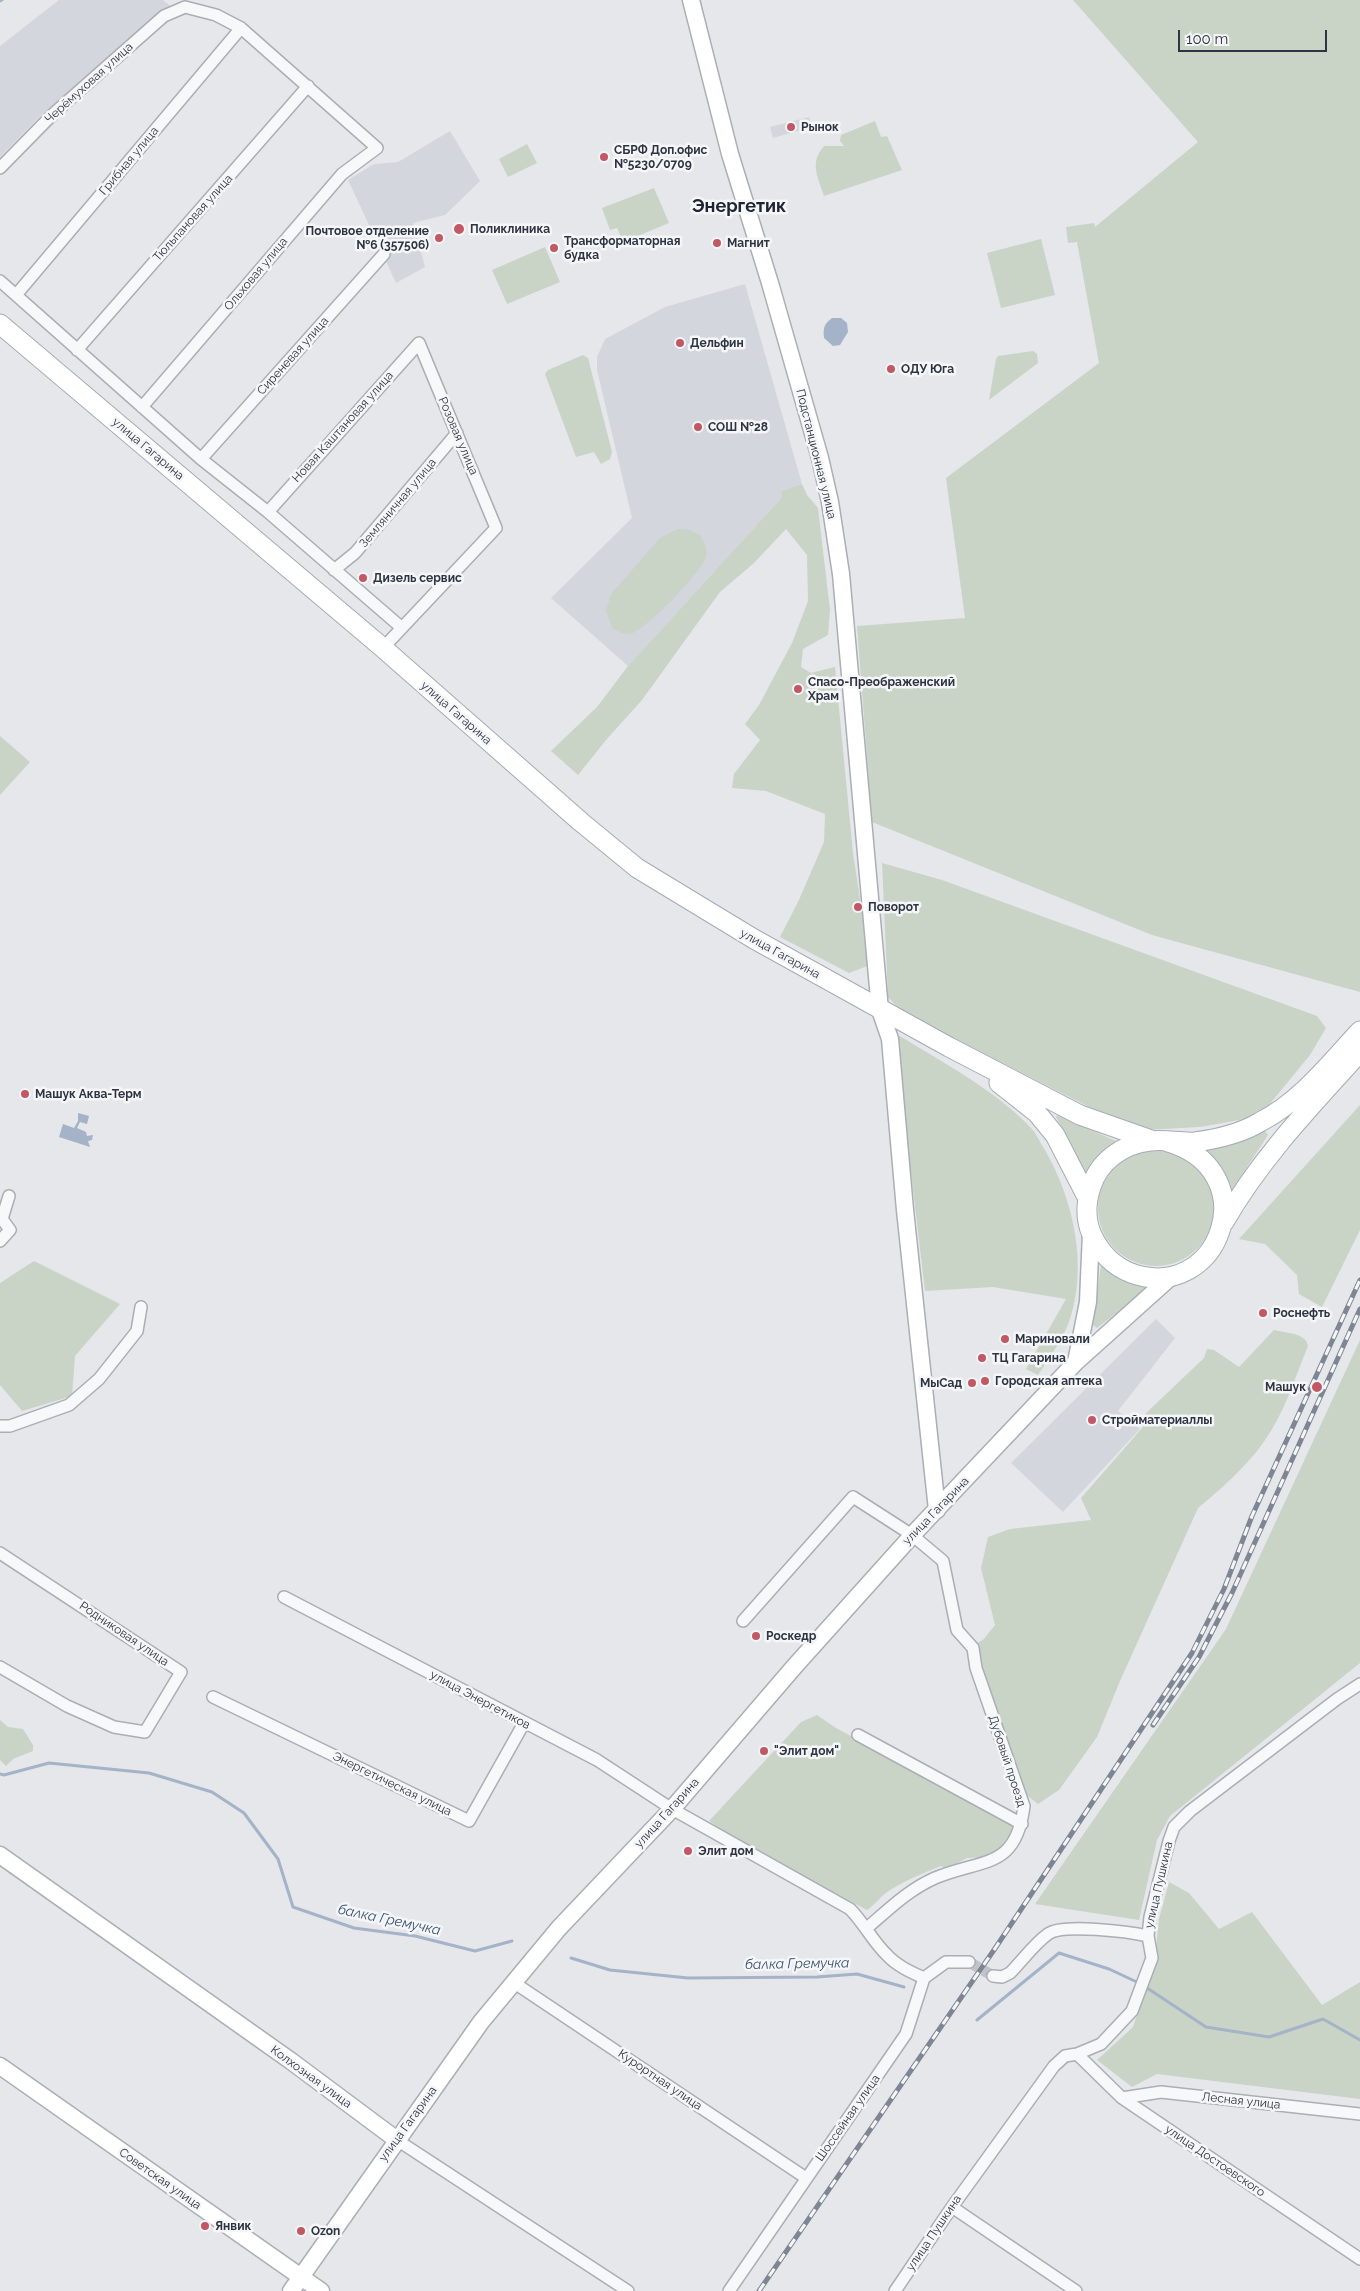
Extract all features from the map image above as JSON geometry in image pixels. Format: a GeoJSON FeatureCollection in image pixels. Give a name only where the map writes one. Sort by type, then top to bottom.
{"type":"FeatureCollection","features":[{"type":"Feature","properties":{"kind":"main road","name":"улица Гагарина"},"geometry":{"type":"LineString","coordinates":[[0,324],[383,648],[580,822],[637,868],[754,940],[949,1047]]}},
{"type":"Feature","properties":{"kind":"main road"},"geometry":{"type":"LineString","coordinates":[[1360,1031],[1300,1095],[1264,1120],[1236,1132],[1213,1138],[1194,1142],[1158,1141],[1133,1144],[1116,1152],[1103,1164],[1093,1180],[1087,1197],[1087,1216],[1091,1233],[1099,1248],[1110,1261],[1124,1270],[1140,1276],[1157,1278],[1188,1270],[1208,1254],[1222,1226],[1264,1163],[1307,1110],[1360,1052]]}},
{"type":"Feature","properties":{"kind":"main road"},"geometry":{"type":"LineString","coordinates":[[949,1047],[1080,1115],[1121,1131],[1181,1145],[1195,1153],[1207,1164],[1216,1178],[1222,1193],[1224,1209],[1222,1226]]}},
{"type":"Feature","properties":{"kind":"main road"},"geometry":{"type":"LineString","coordinates":[[949,1047],[1015,1094],[1037,1113],[1055,1135],[1087,1197]]}},
{"type":"Feature","properties":{"kind":"street","name":"Подстанционная улица"},"geometry":{"type":"LineString","coordinates":[[691,0],[730,154],[776,302],[830,502],[841,574],[880,1010],[890,1039],[905,1210],[937,1510]]}},
{"type":"Feature","properties":{"kind":"street","name":"Черёмуховая улица"},"geometry":{"type":"LineString","coordinates":[[0,168],[53,114],[164,16],[185,7],[216,15],[242,28]]}},
{"type":"Feature","properties":{"kind":"street"},"geometry":{"type":"LineString","coordinates":[[242,28],[308,86]]}},
{"type":"Feature","properties":{"kind":"street","name":"Грибная улица"},"geometry":{"type":"LineString","coordinates":[[16,295],[242,28]]}},
{"type":"Feature","properties":{"kind":"street","name":"Ольховая улица"},"geometry":{"type":"LineString","coordinates":[[142,407],[342,174],[377,148],[308,86]]}},
{"type":"Feature","properties":{"kind":"street","name":"Тюльпановая улица"},"geometry":{"type":"LineString","coordinates":[[77,350],[308,86]]}},
{"type":"Feature","properties":{"kind":"street","name":"Сиреневая улица"},"geometry":{"type":"LineString","coordinates":[[201,459],[384,254]]}},
{"type":"Feature","properties":{"kind":"street"},"geometry":{"type":"LineString","coordinates":[[0,281],[201,459],[268,512],[402,628],[383,648]]}},
{"type":"Feature","properties":{"kind":"street","name":"Розовая улица"},"geometry":{"type":"LineString","coordinates":[[402,628],[496,528],[419,343]]}},
{"type":"Feature","properties":{"kind":"street","name":"Новая Каштановая улица"},"geometry":{"type":"LineString","coordinates":[[268,512],[419,343]]}},
{"type":"Feature","properties":{"kind":"street","name":"Земляничная улица"},"geometry":{"type":"LineString","coordinates":[[334,570],[355,554],[457,433]]}},
{"type":"Feature","properties":{"kind":"street"},"geometry":{"type":"LineString","coordinates":[[0,1241],[10,1230],[2,1219],[9,1196]]}},
{"type":"Feature","properties":{"kind":"street"},"geometry":{"type":"LineString","coordinates":[[1076,1362],[1088,1302],[1091,1233]]}},
{"type":"Feature","properties":{"kind":"street","name":"улица Гагарина"},"geometry":{"type":"LineString","coordinates":[[291,2291],[481,2022],[559,1928],[672,1809],[794,1667],[912,1535],[1076,1362],[1174,1275]]}},
{"type":"Feature","properties":{"kind":"street"},"geometry":{"type":"LineString","coordinates":[[0,1426],[10,1426],[69,1405],[81,1395],[99,1378],[137,1331],[141,1307]]}},
{"type":"Feature","properties":{"kind":"street","name":"Дубовый проезд"},"geometry":{"type":"LineString","coordinates":[[743,1620],[854,1497],[912,1535],[943,1561],[957,1630],[973,1648],[976,1668],[1024,1806],[1022,1824],[858,1735]]}},
{"type":"Feature","properties":{"kind":"street","name":"Родниковая улица"},"geometry":{"type":"LineString","coordinates":[[0,1553],[181,1672],[145,1732],[114,1726],[67,1706],[0,1667]]}},
{"type":"Feature","properties":{"kind":"street","name":"улица Энергетиков"},"geometry":{"type":"LineString","coordinates":[[284,1597],[597,1760],[672,1809],[850,1909],[867,1928],[886,1955],[908,1971],[924,1978]]}},
{"type":"Feature","properties":{"kind":"street","name":"улица Пушкина"},"geometry":{"type":"LineString","coordinates":[[895,2291],[952,2207],[1054,2066],[1065,2056],[1077,2054],[1101,2044],[1132,2011],[1146,1979],[1152,1958],[1148,1936],[1150,1917],[1168,1841],[1174,1827],[1190,1811],[1337,1699],[1360,1684]]}},
{"type":"Feature","properties":{"kind":"street","name":"Энергетическая улица"},"geometry":{"type":"LineString","coordinates":[[213,1697],[469,1821],[524,1723]]}},
{"type":"Feature","properties":{"kind":"street"},"geometry":{"type":"LineString","coordinates":[[867,1928],[906,1893],[935,1878],[1003,1855],[1015,1840],[1022,1824]]}},
{"type":"Feature","properties":{"kind":"street","name":"Колхозная улица"},"geometry":{"type":"LineString","coordinates":[[0,1855],[397,2140],[628,2291]]}},
{"type":"Feature","properties":{"kind":"street"},"geometry":{"type":"LineString","coordinates":[[993,1976],[1002,1977],[1010,1973],[1049,1933],[1058,1930],[1105,1930],[1148,1936]]}},
{"type":"Feature","properties":{"kind":"street"},"geometry":{"type":"LineString","coordinates":[[924,1978],[946,1962],[969,1962]]}},
{"type":"Feature","properties":{"kind":"street","name":"Шоссейная улица"},"geometry":{"type":"LineString","coordinates":[[729,2291],[906,2034],[924,1978]]}},
{"type":"Feature","properties":{"kind":"street","name":"Курортная улица"},"geometry":{"type":"LineString","coordinates":[[513,1982],[806,2178]]}},
{"type":"Feature","properties":{"kind":"street","name":"улица Достоевского"},"geometry":{"type":"LineString","coordinates":[[1077,2054],[1122,2098],[1360,2259]]}},
{"type":"Feature","properties":{"kind":"street","name":"Советская улица"},"geometry":{"type":"LineString","coordinates":[[0,2066],[321,2291]]}},
{"type":"Feature","properties":{"kind":"street","name":"Лесная улица"},"geometry":{"type":"LineString","coordinates":[[1122,2098],[1161,2092],[1360,2114]]}},
{"type":"Feature","properties":{"kind":"street"},"geometry":{"type":"LineString","coordinates":[[952,2207],[1076,2291]]}},
{"type":"Feature","properties":{"kind":"shaded area"},"geometry":{"type":"Polygon","coordinates":[[[59,0],[163,0],[173,8],[43,113],[0,157],[0,46],[59,0]]]}},
{"type":"Feature","properties":{"kind":"shaded area"},"geometry":{"type":"Polygon","coordinates":[[[1073,0],[1360,0],[1360,992],[1152,935],[872,822],[857,626],[965,618],[946,478],[1099,363],[1077,242],[1068,243],[1066,227],[1094,223],[1095,227],[1198,142],[1073,0]]]}},
{"type":"Feature","properties":{"kind":"shaded area","name":"Рынок"},"geometry":{"type":"Polygon","coordinates":[[[809,117],[812,127],[773,138],[770,127],[809,117]]]}},
{"type":"Feature","properties":{"kind":"shaded area"},"geometry":{"type":"Polygon","coordinates":[[[875,121],[881,137],[887,136],[902,170],[824,196],[816,170],[819,152],[824,146],[844,146],[840,141],[841,135],[875,121]]]}},
{"type":"Feature","properties":{"kind":"shaded area"},"geometry":{"type":"Polygon","coordinates":[[[450,131],[480,181],[445,215],[413,223],[425,267],[396,283],[348,180],[374,164],[398,162],[450,131]]]}},
{"type":"Feature","properties":{"kind":"shaded area"},"geometry":{"type":"Polygon","coordinates":[[[527,144],[537,163],[508,177],[499,159],[527,144]]]}},
{"type":"Feature","properties":{"kind":"shaded area"},"geometry":{"type":"Polygon","coordinates":[[[654,188],[669,223],[623,242],[617,228],[610,230],[602,208],[654,188]]]}},
{"type":"Feature","properties":{"kind":"shaded area"},"geometry":{"type":"Polygon","coordinates":[[[1041,239],[1055,295],[1001,308],[987,253],[1041,239]]]}},
{"type":"Feature","properties":{"kind":"shaded area"},"geometry":{"type":"Polygon","coordinates":[[[545,247],[560,282],[507,304],[492,270],[545,247]]]}},
{"type":"Feature","properties":{"kind":"shaded area","name":"СОШ №28"},"geometry":{"type":"Polygon","coordinates":[[[745,284],[802,484],[781,491],[782,497],[628,666],[551,598],[632,518],[597,370],[597,357],[605,339],[665,307],[745,284]]]}},
{"type":"Feature","properties":{"kind":"shaded area"},"geometry":{"type":"Polygon","coordinates":[[[1033,351],[1037,354],[1038,363],[989,400],[998,356],[1033,351]]]}},
{"type":"Feature","properties":{"kind":"shaded area"},"geometry":{"type":"Polygon","coordinates":[[[583,355],[588,358],[612,452],[610,459],[601,464],[594,452],[576,457],[545,374],[548,370],[583,355]]]}},
{"type":"Feature","properties":{"kind":"shaded area"},"geometry":{"type":"Polygon","coordinates":[[[802,484],[807,495],[818,508],[830,610],[828,635],[803,649],[801,667],[811,673],[835,667],[853,853],[870,965],[849,973],[780,937],[798,902],[824,842],[825,814],[766,791],[732,788],[734,774],[760,740],[745,724],[759,705],[792,643],[808,601],[807,555],[786,529],[754,563],[720,592],[642,700],[578,775],[551,751],[597,707],[628,666],[782,497],[781,491],[802,484]]]}},
{"type":"Feature","properties":{"kind":"shaded area"},"geometry":{"type":"Polygon","coordinates":[[[678,529],[689,530],[700,535],[706,552],[702,565],[684,588],[648,623],[630,634],[612,628],[606,611],[611,594],[660,538],[678,529]]]}},
{"type":"Feature","properties":{"kind":"shaded area"},"geometry":{"type":"Polygon","coordinates":[[[0,736],[30,762],[0,795],[0,736]]]}},
{"type":"Feature","properties":{"kind":"shaded area"},"geometry":{"type":"Polygon","coordinates":[[[882,863],[942,880],[1317,1016],[1326,1028],[1310,1055],[1269,1105],[1245,1119],[1200,1127],[1143,1130],[1103,1114],[902,1012],[888,997],[882,863]]]}},
{"type":"Feature","properties":{"kind":"shaded area"},"geometry":{"type":"Polygon","coordinates":[[[900,1036],[969,1078],[1017,1114],[1037,1136],[1055,1169],[1070,1211],[1075,1232],[1078,1276],[1070,1319],[1056,1348],[1038,1375],[1026,1369],[1066,1299],[993,1287],[925,1291],[895,1037],[900,1036]]]}},
{"type":"Feature","properties":{"kind":"shaded area"},"geometry":{"type":"Polygon","coordinates":[[[1360,1105],[1360,1230],[1322,1307],[1299,1294],[1297,1275],[1265,1244],[1239,1239],[1360,1105]]]}},
{"type":"Feature","properties":{"kind":"shaded area"},"geometry":{"type":"Polygon","coordinates":[[[1057,1115],[1116,1141],[1098,1156],[1085,1174],[1056,1117],[1057,1115]]]}},
{"type":"Feature","properties":{"kind":"shaded area"},"geometry":{"type":"Polygon","coordinates":[[[1265,1131],[1268,1135],[1230,1193],[1221,1169],[1201,1147],[1233,1141],[1265,1131]]]}},
{"type":"Feature","properties":{"kind":"shaded area"},"geometry":{"type":"Polygon","coordinates":[[[1156,1150],[1178,1154],[1197,1167],[1210,1186],[1214,1208],[1210,1230],[1197,1249],[1178,1262],[1156,1266],[1134,1262],[1115,1249],[1102,1230],[1098,1208],[1102,1186],[1115,1167],[1134,1154],[1156,1150]]]}},
{"type":"Feature","properties":{"kind":"shaded area"},"geometry":{"type":"Polygon","coordinates":[[[34,1261],[120,1304],[75,1356],[72,1396],[22,1411],[0,1385],[0,1283],[34,1261]]]}},
{"type":"Feature","properties":{"kind":"shaded area"},"geometry":{"type":"Polygon","coordinates":[[[1101,1265],[1124,1280],[1152,1286],[1097,1328],[1093,1325],[1101,1265]]]}},
{"type":"Feature","properties":{"kind":"shaded area","name":"Стройматериаллы"},"geometry":{"type":"Polygon","coordinates":[[[1156,1319],[1175,1338],[1118,1411],[1140,1429],[1063,1512],[1011,1463],[1156,1319]]]}},
{"type":"Feature","properties":{"kind":"shaded area"},"geometry":{"type":"Polygon","coordinates":[[[1274,1330],[1300,1336],[1304,1338],[1308,1346],[1278,1418],[1252,1458],[1198,1508],[1120,1681],[1097,1737],[1059,1790],[1038,1804],[1024,1793],[975,1644],[983,1640],[995,1625],[981,1568],[988,1537],[1010,1529],[1091,1520],[1081,1498],[1143,1427],[1143,1416],[1204,1358],[1207,1349],[1214,1350],[1239,1367],[1274,1330]]]}},
{"type":"Feature","properties":{"kind":"shaded area"},"geometry":{"type":"Polygon","coordinates":[[[1360,1340],[1360,1663],[1170,1816],[1157,1840],[1139,1920],[1035,1904],[1226,1629],[1360,1340]]]}},
{"type":"Feature","properties":{"kind":"shaded area"},"geometry":{"type":"Polygon","coordinates":[[[817,1715],[836,1728],[1004,1818],[1014,1828],[1004,1847],[991,1857],[967,1858],[946,1869],[941,1866],[900,1884],[887,1892],[867,1910],[744,1845],[709,1821],[801,1722],[817,1715]]]}},
{"type":"Feature","properties":{"kind":"shaded area"},"geometry":{"type":"Polygon","coordinates":[[[0,1720],[8,1727],[23,1729],[33,1745],[33,1751],[13,1759],[6,1766],[0,1760],[0,1720]]]}},
{"type":"Feature","properties":{"kind":"shaded area"},"geometry":{"type":"Polygon","coordinates":[[[1169,1882],[1189,1893],[1219,1929],[1252,1912],[1322,2005],[1360,1982],[1360,2099],[1157,2074],[1132,2087],[1097,2060],[1133,2027],[1155,1957],[1159,1919],[1169,1882]]]}},
{"type":"Feature","properties":{"kind":"water"},"geometry":{"type":"Polygon","coordinates":[[[832,318],[841,318],[847,323],[848,332],[840,345],[833,346],[824,338],[825,326],[832,318]]]}},
{"type":"Feature","properties":{"kind":"water"},"geometry":{"type":"Polygon","coordinates":[[[78,1113],[89,1116],[87,1124],[80,1122],[77,1128],[86,1132],[87,1136],[93,1135],[92,1140],[88,1141],[90,1147],[59,1137],[63,1124],[74,1128],[78,1121],[78,1113]]]}},
{"type":"Feature","properties":{"kind":"waterway","name":"балка Гремучка"},"geometry":{"type":"LineString","coordinates":[[0,1774],[4,1775],[49,1763],[149,1773],[212,1792],[244,1813],[278,1859],[293,1907],[354,1928],[415,1936],[475,1951],[512,1941]]}},
{"type":"Feature","properties":{"kind":"waterway","name":"балка Гремучка"},"geometry":{"type":"LineString","coordinates":[[977,2020],[1059,1953],[1109,1969],[1139,1983]]}},
{"type":"Feature","properties":{"kind":"waterway","name":"балка Гремучка"},"geometry":{"type":"LineString","coordinates":[[571,1958],[610,1970],[688,1978],[817,1977],[857,1974],[904,1987]]}},
{"type":"Feature","properties":{"kind":"waterway","name":"балка Гремучка"},"geometry":{"type":"LineString","coordinates":[[1144,1986],[1206,2027],[1269,2037],[1323,2019],[1360,2040]]}},
{"type":"Feature","properties":{"kind":"tunnel"},"geometry":{"type":"LineString","coordinates":[[969,1962],[993,1976]]}},
{"type":"Feature","properties":{"kind":"railway"},"geometry":{"type":"LineString","coordinates":[[759,2291],[996,1947],[1192,1653],[1224,1589],[1252,1516],[1360,1280]]}},
{"type":"Feature","properties":{"kind":"railway"},"geometry":{"type":"LineString","coordinates":[[1153,1725],[1199,1657],[1232,1593],[1360,1309]]}},
{"type":"Feature","properties":{"kind":"place","name":"Рынок"},"geometry":{"type":"Point","coordinates":[791,127]}},
{"type":"Feature","properties":{"kind":"place","name":"СБРФ Доп.офис №5230/0709"},"geometry":{"type":"Point","coordinates":[604,157]}},
{"type":"Feature","properties":{"kind":"place","name":"Поликлиника"},"geometry":{"type":"Point","coordinates":[459,229]}},
{"type":"Feature","properties":{"kind":"place","name":"Почтовое отделение №6 (357506)"},"geometry":{"type":"Point","coordinates":[439,238]}},
{"type":"Feature","properties":{"kind":"place","name":"Магнит"},"geometry":{"type":"Point","coordinates":[717,243]}},
{"type":"Feature","properties":{"kind":"place","name":"Трансформаторная будка"},"geometry":{"type":"Point","coordinates":[554,248]}},
{"type":"Feature","properties":{"kind":"place","name":"Дельфин"},"geometry":{"type":"Point","coordinates":[680,343]}},
{"type":"Feature","properties":{"kind":"place","name":"ОДУ Юга"},"geometry":{"type":"Point","coordinates":[891,369]}},
{"type":"Feature","properties":{"kind":"place","name":"СОШ №28"},"geometry":{"type":"Point","coordinates":[698,427]}},
{"type":"Feature","properties":{"kind":"place","name":"Дизель сервис"},"geometry":{"type":"Point","coordinates":[363,578]}},
{"type":"Feature","properties":{"kind":"place","name":"Спасо-Преображенский Храм"},"geometry":{"type":"Point","coordinates":[798,689]}},
{"type":"Feature","properties":{"kind":"place","name":"Поворот"},"geometry":{"type":"Point","coordinates":[858,907]}},
{"type":"Feature","properties":{"kind":"place","name":"Машук Аква-Терм"},"geometry":{"type":"Point","coordinates":[25,1094]}},
{"type":"Feature","properties":{"kind":"place","name":"Роснефть"},"geometry":{"type":"Point","coordinates":[1263,1313]}},
{"type":"Feature","properties":{"kind":"place","name":"Мариновали"},"geometry":{"type":"Point","coordinates":[1005,1339]}},
{"type":"Feature","properties":{"kind":"place","name":"ТЦ Гагарина"},"geometry":{"type":"Point","coordinates":[982,1358]}},
{"type":"Feature","properties":{"kind":"place","name":"Городская аптека"},"geometry":{"type":"Point","coordinates":[985,1381]}},
{"type":"Feature","properties":{"kind":"place","name":"МыСад"},"geometry":{"type":"Point","coordinates":[972,1383]}},
{"type":"Feature","properties":{"kind":"place","name":"Машук"},"geometry":{"type":"Point","coordinates":[1317,1387]}},
{"type":"Feature","properties":{"kind":"place","name":"Стройматериаллы"},"geometry":{"type":"Point","coordinates":[1092,1420]}},
{"type":"Feature","properties":{"kind":"place","name":"Роскедр"},"geometry":{"type":"Point","coordinates":[756,1636]}},
{"type":"Feature","properties":{"kind":"place","name":"\"Элит дом\""},"geometry":{"type":"Point","coordinates":[764,1751]}},
{"type":"Feature","properties":{"kind":"place","name":"Элит дом"},"geometry":{"type":"Point","coordinates":[688,1851]}},
{"type":"Feature","properties":{"kind":"place","name":"Янвик"},"geometry":{"type":"Point","coordinates":[205,2226]}},
{"type":"Feature","properties":{"kind":"place","name":"Ozon"},"geometry":{"type":"Point","coordinates":[301,2231]}},
{"type":"Feature","properties":{"kind":"district","name":"Энергетик"},"geometry":{"type":"Point","coordinates":[739,207]}}]}
